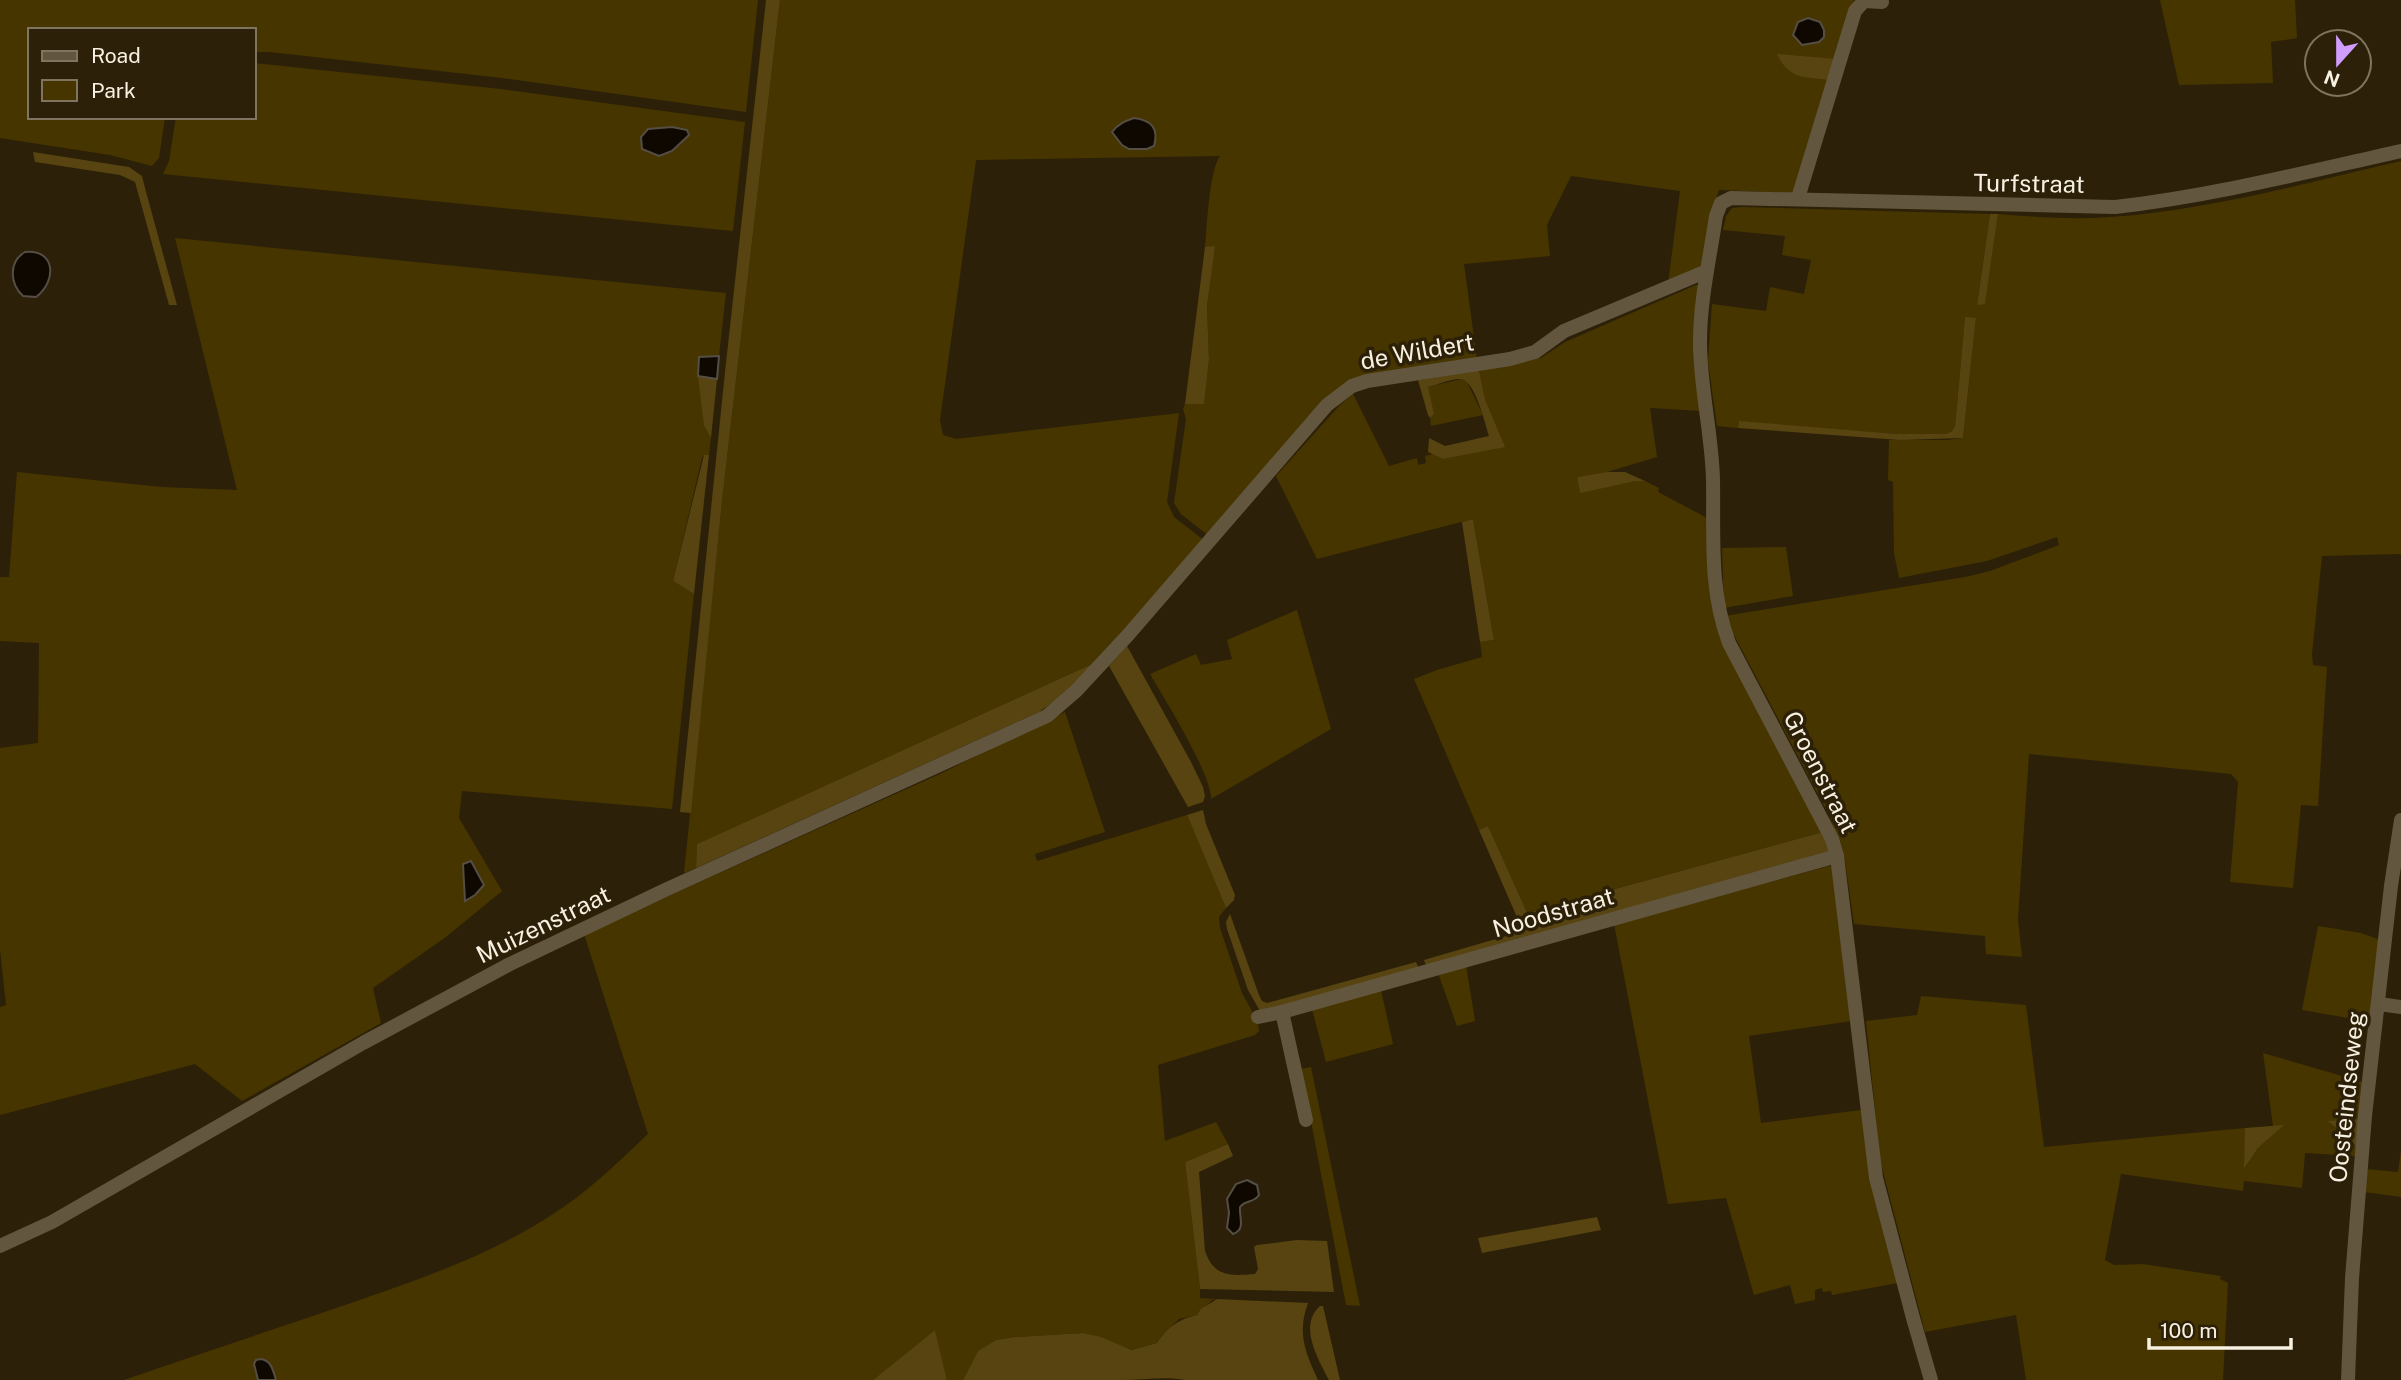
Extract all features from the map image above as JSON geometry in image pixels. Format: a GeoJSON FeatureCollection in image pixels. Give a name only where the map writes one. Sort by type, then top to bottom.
{"type":"FeatureCollection","features":[{"type":"Feature","properties":{"kind":"street"},"geometry":{"type":"LineString","coordinates":[[1798,198],[1855,11],[1864,1],[1882,2]]}},
{"type":"Feature","properties":{"kind":"street","name":"Turfstraat"},"geometry":{"type":"LineString","coordinates":[[1707,271],[1716,216],[1721,202],[1731,198],[2115,207],[2163,202],[2401,150]]}},
{"type":"Feature","properties":{"kind":"street","name":"de Wildert"},"geometry":{"type":"LineString","coordinates":[[1109,655],[1328,405],[1352,386],[1510,359],[1535,352],[1564,331],[1707,271]]}},
{"type":"Feature","properties":{"kind":"street","name":"Groenstraat"},"geometry":{"type":"LineString","coordinates":[[1707,271],[1700,343],[1713,479],[1712,536],[1720,620],[1729,643],[1832,839],[1837,856],[1876,1178],[1931,1380]]}},
{"type":"Feature","properties":{"kind":"street","name":"Muizenstraat"},"geometry":{"type":"LineString","coordinates":[[0,1246],[52,1222],[363,1043],[510,964],[1046,716],[1076,691],[1109,655]]}},
{"type":"Feature","properties":{"kind":"street","name":"Oosteindseweg"},"geometry":{"type":"LineString","coordinates":[[2348,1380],[2353,1265],[2365,1116],[2401,821]]}},
{"type":"Feature","properties":{"kind":"street","name":"Noodstraat"},"geometry":{"type":"LineString","coordinates":[[1258,1017],[1837,856]]}},
{"type":"Feature","properties":{"kind":"street"},"geometry":{"type":"LineString","coordinates":[[2379,1004],[2401,1007]]}},
{"type":"Feature","properties":{"kind":"street"},"geometry":{"type":"LineString","coordinates":[[1282,1012],[1306,1120]]}},
{"type":"Feature","properties":{"kind":"green space"},"geometry":{"type":"Polygon","coordinates":[[[0,0],[758,0],[746,112],[502,78],[256,52],[256,28],[28,28],[28,119],[165,119],[159,158],[152,166],[110,155],[0,138],[0,0]]]}},
{"type":"Feature","properties":{"kind":"green space"},"geometry":{"type":"Polygon","coordinates":[[[780,0],[1854,0],[1793,193],[1719,190],[1711,214],[1706,268],[1668,284],[1680,191],[1571,176],[1547,225],[1550,256],[1464,264],[1477,360],[1353,382],[1209,536],[1181,514],[1174,503],[1186,419],[1183,409],[1185,404],[1204,403],[1209,360],[1207,306],[1214,247],[1205,247],[1211,186],[1220,156],[976,160],[940,420],[943,435],[956,439],[1179,413],[1167,502],[1174,517],[1205,541],[1092,664],[697,844],[696,868],[684,873],[722,501],[780,0]]]}},
{"type":"Feature","properties":{"kind":"green space"},"geometry":{"type":"Polygon","coordinates":[[[2160,0],[2295,0],[2297,38],[2271,42],[2273,83],[2179,85],[2160,0]]]}},
{"type":"Feature","properties":{"kind":"green space"},"geometry":{"type":"Polygon","coordinates":[[[256,63],[501,89],[745,122],[733,231],[163,174],[169,161],[176,119],[256,119],[256,63]],[[662,127],[642,149],[651,154],[686,138],[672,127],[662,127]]]}},
{"type":"Feature","properties":{"kind":"green space"},"geometry":{"type":"Polygon","coordinates":[[[2401,161],[2401,554],[2322,556],[2312,654],[2313,665],[2327,667],[2318,806],[2301,805],[2293,888],[2230,882],[2238,782],[2231,774],[2029,754],[2018,919],[2022,957],[1986,954],[1985,936],[1854,924],[1845,861],[1830,817],[1724,616],[1965,577],[1990,571],[2059,545],[2057,537],[1987,561],[1899,578],[1894,553],[1893,482],[1888,480],[1889,440],[1963,438],[1976,318],[1965,318],[1955,426],[1946,434],[1898,434],[1739,422],[1738,428],[1717,426],[1708,361],[1712,304],[1766,311],[1770,287],[1804,294],[1811,260],[1782,255],[1785,236],[1723,230],[1726,216],[1732,208],[1741,207],[1990,214],[1977,304],[1985,303],[1998,214],[2083,218],[2148,213],[2257,195],[2401,161]]]}},
{"type":"Feature","properties":{"kind":"green space"},"geometry":{"type":"Polygon","coordinates":[[[175,238],[726,293],[719,356],[699,358],[704,426],[711,438],[709,455],[702,458],[673,581],[694,594],[672,809],[462,791],[459,818],[502,891],[446,937],[373,988],[381,1023],[242,1101],[195,1064],[0,1115],[0,1007],[6,1005],[0,949],[0,748],[38,743],[39,643],[0,641],[0,577],[9,577],[17,472],[161,487],[237,490],[175,238]]]}},
{"type":"Feature","properties":{"kind":"green space"},"geometry":{"type":"Polygon","coordinates":[[[1700,285],[1703,411],[1650,408],[1657,457],[1607,472],[1577,477],[1580,492],[1645,481],[1659,488],[1658,492],[1709,519],[1712,592],[1720,635],[1823,832],[1526,913],[1488,826],[1479,830],[1414,679],[1482,657],[1480,642],[1494,640],[1473,519],[1317,559],[1276,476],[1353,394],[1389,466],[1417,458],[1418,465],[1426,463],[1425,456],[1433,454],[1443,459],[1504,446],[1485,399],[1479,370],[1541,358],[1565,342],[1700,285]]]}},
{"type":"Feature","properties":{"kind":"green space"},"geometry":{"type":"Polygon","coordinates":[[[1462,379],[1467,382],[1483,415],[1431,426],[1427,387],[1462,379]]]}},
{"type":"Feature","properties":{"kind":"green space"},"geometry":{"type":"Polygon","coordinates":[[[1786,547],[1793,596],[1724,608],[1722,548],[1786,547]]]}},
{"type":"Feature","properties":{"kind":"green space"},"geometry":{"type":"Polygon","coordinates":[[[1297,610],[1331,729],[1211,799],[1196,755],[1150,674],[1196,654],[1201,665],[1232,659],[1227,640],[1297,610]]]}},
{"type":"Feature","properties":{"kind":"green space"},"geometry":{"type":"Polygon","coordinates":[[[1065,712],[1105,832],[1035,854],[1037,861],[1187,815],[1226,908],[1219,917],[1220,928],[1242,993],[1258,1022],[1259,1031],[1255,1035],[1158,1065],[1165,1141],[1216,1122],[1228,1144],[1185,1162],[1200,1298],[1217,1299],[1212,1300],[1197,1315],[1179,1319],[1157,1343],[1130,1350],[1102,1337],[1083,1333],[996,1340],[978,1351],[963,1380],[947,1380],[935,1330],[873,1380],[276,1380],[272,1367],[265,1360],[254,1370],[258,1380],[124,1380],[351,1303],[478,1255],[526,1230],[576,1198],[648,1134],[584,934],[942,773],[1065,712]]]}},
{"type":"Feature","properties":{"kind":"green space"},"geometry":{"type":"Polygon","coordinates":[[[1833,867],[1852,1021],[1749,1036],[1761,1123],[1861,1110],[1898,1283],[1832,1295],[1831,1291],[1823,1292],[1822,1288],[1815,1290],[1815,1300],[1795,1304],[1790,1285],[1754,1295],[1726,1198],[1668,1204],[1614,924],[1833,867]]]}},
{"type":"Feature","properties":{"kind":"green space"},"geometry":{"type":"Polygon","coordinates":[[[2318,926],[2361,933],[2380,940],[2371,1022],[2302,1010],[2318,926]]]}},
{"type":"Feature","properties":{"kind":"green space"},"geometry":{"type":"Polygon","coordinates":[[[1466,965],[1475,1021],[1457,1026],[1438,973],[1466,965]]]}},
{"type":"Feature","properties":{"kind":"green space"},"geometry":{"type":"Polygon","coordinates":[[[1381,990],[1393,1044],[1326,1062],[1312,1009],[1381,990]]]}},
{"type":"Feature","properties":{"kind":"green space"},"geometry":{"type":"Polygon","coordinates":[[[1921,996],[2026,1005],[2044,1147],[2245,1128],[2245,1168],[2258,1148],[2282,1126],[2273,1126],[2263,1053],[2363,1082],[2359,1119],[2328,1122],[2356,1146],[2355,1156],[2305,1153],[2302,1188],[2244,1181],[2243,1191],[2121,1174],[2105,1260],[2114,1265],[2143,1264],[2221,1276],[2220,1279],[2228,1283],[2223,1380],[2026,1380],[2016,1315],[1925,1332],[1880,1160],[1866,1021],[1917,1015],[1921,996]]]}},
{"type":"Feature","properties":{"kind":"green space"},"geometry":{"type":"Polygon","coordinates":[[[1311,1067],[1360,1306],[1346,1305],[1301,1069],[1311,1067]]]}},
{"type":"Feature","properties":{"kind":"green space"},"geometry":{"type":"Polygon","coordinates":[[[2401,1151],[2401,1197],[2364,1192],[2366,1169],[2398,1172],[2401,1151]]]}},
{"type":"Feature","properties":{"kind":"shaded area"},"geometry":{"type":"Polygon","coordinates":[[[766,0],[780,0],[722,501],[691,813],[680,812],[725,372],[766,0]]]}},
{"type":"Feature","properties":{"kind":"shaded area"},"geometry":{"type":"Polygon","coordinates":[[[1808,18],[1820,22],[1824,37],[1819,42],[1802,45],[1793,35],[1798,22],[1808,18]]]}},
{"type":"Feature","properties":{"kind":"shaded area"},"geometry":{"type":"Polygon","coordinates":[[[1777,54],[1836,59],[1830,80],[1792,73],[1777,54]]]}},
{"type":"Feature","properties":{"kind":"shaded area"},"geometry":{"type":"Polygon","coordinates":[[[1134,118],[1152,126],[1155,134],[1154,146],[1147,149],[1129,149],[1122,145],[1112,132],[1122,123],[1134,118]]]}},
{"type":"Feature","properties":{"kind":"shaded area"},"geometry":{"type":"Polygon","coordinates":[[[672,127],[687,130],[689,135],[672,151],[659,156],[642,149],[641,137],[648,129],[672,127]]]}},
{"type":"Feature","properties":{"kind":"shaded area"},"geometry":{"type":"Polygon","coordinates":[[[33,152],[129,167],[142,176],[177,305],[169,305],[135,182],[120,175],[35,162],[33,152]]]}},
{"type":"Feature","properties":{"kind":"shaded area"},"geometry":{"type":"Polygon","coordinates":[[[1990,214],[1998,214],[1985,304],[1977,305],[1990,214]]]}},
{"type":"Feature","properties":{"kind":"shaded area"},"geometry":{"type":"Polygon","coordinates":[[[1215,246],[1207,306],[1209,360],[1204,404],[1185,404],[1205,247],[1215,246]]]}},
{"type":"Feature","properties":{"kind":"shaded area"},"geometry":{"type":"Polygon","coordinates":[[[25,252],[35,252],[43,256],[50,267],[47,283],[36,297],[23,296],[13,279],[13,267],[25,252]]]}},
{"type":"Feature","properties":{"kind":"shaded area"},"geometry":{"type":"Polygon","coordinates":[[[1965,317],[1976,318],[1963,438],[1900,440],[1738,428],[1739,421],[1898,434],[1946,434],[1955,426],[1965,317]]]}},
{"type":"Feature","properties":{"kind":"shaded area"},"geometry":{"type":"Polygon","coordinates":[[[719,356],[717,379],[698,376],[699,357],[719,356]]]}},
{"type":"Feature","properties":{"kind":"shaded area"},"geometry":{"type":"Polygon","coordinates":[[[1479,370],[1485,399],[1505,447],[1443,459],[1428,452],[1429,438],[1445,446],[1489,436],[1475,394],[1465,381],[1456,379],[1428,387],[1434,414],[1430,418],[1418,380],[1479,370]]]}},
{"type":"Feature","properties":{"kind":"shaded area"},"geometry":{"type":"Polygon","coordinates":[[[698,376],[717,379],[711,438],[704,426],[698,376]]]}},
{"type":"Feature","properties":{"kind":"shaded area"},"geometry":{"type":"Polygon","coordinates":[[[704,455],[709,455],[694,594],[673,581],[704,455]]]}},
{"type":"Feature","properties":{"kind":"shaded area"},"geometry":{"type":"Polygon","coordinates":[[[1625,472],[1645,481],[1580,493],[1577,477],[1625,472]]]}},
{"type":"Feature","properties":{"kind":"shaded area"},"geometry":{"type":"Polygon","coordinates":[[[1473,519],[1494,640],[1480,642],[1462,522],[1473,519]]]}},
{"type":"Feature","properties":{"kind":"shaded area"},"geometry":{"type":"Polygon","coordinates":[[[1127,646],[1191,762],[1203,787],[1203,802],[1188,807],[1109,666],[1127,646]]]}},
{"type":"Feature","properties":{"kind":"shaded area"},"geometry":{"type":"Polygon","coordinates":[[[1092,664],[1069,691],[1039,712],[696,868],[697,844],[1092,664]]]}},
{"type":"Feature","properties":{"kind":"shaded area"},"geometry":{"type":"Polygon","coordinates":[[[1203,810],[1206,824],[1235,895],[1226,908],[1187,815],[1203,810]]]}},
{"type":"Feature","properties":{"kind":"shaded area"},"geometry":{"type":"Polygon","coordinates":[[[1488,826],[1527,913],[1823,832],[1830,851],[1427,968],[1424,960],[1523,931],[1479,830],[1488,826]]]}},
{"type":"Feature","properties":{"kind":"shaded area"},"geometry":{"type":"Polygon","coordinates":[[[471,861],[484,885],[465,901],[463,864],[471,861]]]}},
{"type":"Feature","properties":{"kind":"shaded area"},"geometry":{"type":"Polygon","coordinates":[[[1230,914],[1259,995],[1262,1001],[1267,1003],[1416,962],[1420,971],[1260,1011],[1248,990],[1227,929],[1226,922],[1230,914]]]}},
{"type":"Feature","properties":{"kind":"shaded area"},"geometry":{"type":"Polygon","coordinates":[[[2359,1119],[2356,1146],[2327,1121],[2359,1119]]]}},
{"type":"Feature","properties":{"kind":"shaded area"},"geometry":{"type":"Polygon","coordinates":[[[2284,1125],[2258,1148],[2244,1169],[2245,1128],[2284,1125]]]}},
{"type":"Feature","properties":{"kind":"shaded area"},"geometry":{"type":"Polygon","coordinates":[[[1228,1144],[1233,1156],[1199,1172],[1205,1251],[1213,1266],[1224,1273],[1255,1274],[1258,1269],[1254,1247],[1257,1245],[1297,1240],[1327,1241],[1334,1292],[1200,1289],[1185,1162],[1228,1144]]]}},
{"type":"Feature","properties":{"kind":"shaded area"},"geometry":{"type":"Polygon","coordinates":[[[1247,1180],[1257,1185],[1259,1195],[1240,1207],[1241,1226],[1233,1234],[1227,1228],[1227,1199],[1236,1184],[1247,1180]]]}},
{"type":"Feature","properties":{"kind":"shaded area"},"geometry":{"type":"Polygon","coordinates":[[[1597,1217],[1601,1230],[1482,1253],[1478,1238],[1597,1217]]]}},
{"type":"Feature","properties":{"kind":"shaded area"},"geometry":{"type":"Polygon","coordinates":[[[1217,1299],[1308,1303],[1303,1324],[1304,1342],[1318,1380],[963,1380],[978,1351],[996,1340],[1083,1333],[1102,1337],[1131,1350],[1157,1343],[1174,1324],[1197,1315],[1201,1309],[1217,1299]]]}},
{"type":"Feature","properties":{"kind":"shaded area"},"geometry":{"type":"Polygon","coordinates":[[[1320,1306],[1323,1306],[1340,1380],[1329,1380],[1312,1342],[1311,1323],[1320,1306]]]}},
{"type":"Feature","properties":{"kind":"shaded area"},"geometry":{"type":"Polygon","coordinates":[[[935,1330],[947,1380],[873,1380],[935,1330]]]}},
{"type":"Feature","properties":{"kind":"shaded area"},"geometry":{"type":"Polygon","coordinates":[[[261,1359],[270,1364],[276,1380],[258,1380],[254,1364],[261,1359]]]}}]}
